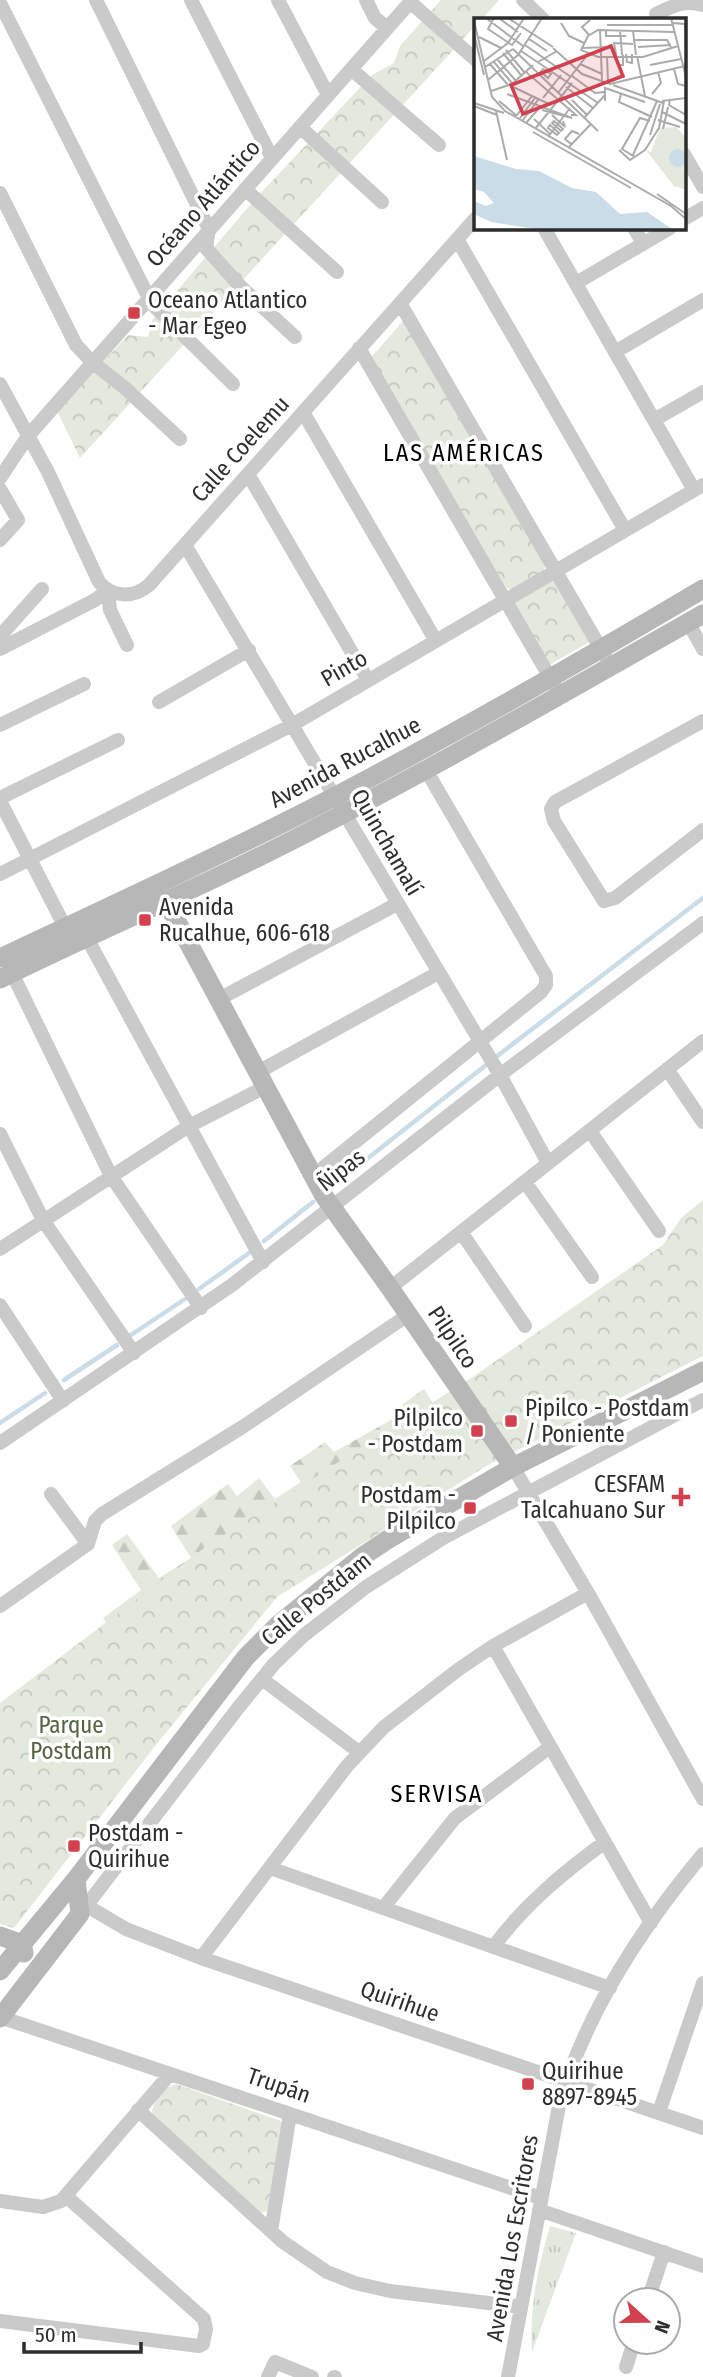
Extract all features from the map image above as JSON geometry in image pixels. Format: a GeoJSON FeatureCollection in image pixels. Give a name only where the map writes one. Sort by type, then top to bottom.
{"type":"FeatureCollection","features":[{"type":"Feature","properties":{"kind":"street"},"geometry":{"type":"LineString","coordinates":[[96,0],[209,229],[206,248],[240,286],[295,337]]}},
{"type":"Feature","properties":{"kind":"street"},"geometry":{"type":"LineString","coordinates":[[191,0],[272,158]]}},
{"type":"Feature","properties":{"kind":"street"},"geometry":{"type":"LineString","coordinates":[[278,0],[328,96]]}},
{"type":"Feature","properties":{"kind":"street"},"geometry":{"type":"LineString","coordinates":[[366,0],[375,19],[387,28]]}},
{"type":"Feature","properties":{"kind":"street"},"geometry":{"type":"LineString","coordinates":[[523,0],[542,18]]}},
{"type":"Feature","properties":{"kind":"street"},"geometry":{"type":"LineString","coordinates":[[654,17],[669,0]]}},
{"type":"Feature","properties":{"kind":"street"},"geometry":{"type":"LineString","coordinates":[[411,1],[474,59]]}},
{"type":"Feature","properties":{"kind":"street","name":"Océano Atlántico"},"geometry":{"type":"LineString","coordinates":[[0,478],[28,436],[411,1]]}},
{"type":"Feature","properties":{"kind":"street"},"geometry":{"type":"LineString","coordinates":[[654,17],[682,2],[703,2]]}},
{"type":"Feature","properties":{"kind":"street"},"geometry":{"type":"LineString","coordinates":[[0,3],[152,304],[233,384]]}},
{"type":"Feature","properties":{"kind":"street"},"geometry":{"type":"LineString","coordinates":[[351,69],[439,145]]}},
{"type":"Feature","properties":{"kind":"street"},"geometry":{"type":"LineString","coordinates":[[299,127],[382,202]]}},
{"type":"Feature","properties":{"kind":"street"},"geometry":{"type":"LineString","coordinates":[[686,157],[703,187]]}},
{"type":"Feature","properties":{"kind":"street"},"geometry":{"type":"LineString","coordinates":[[245,189],[337,272]]}},
{"type":"Feature","properties":{"kind":"street"},"geometry":{"type":"LineString","coordinates":[[0,193],[76,345],[180,439]]}},
{"type":"Feature","properties":{"kind":"street"},"geometry":{"type":"LineString","coordinates":[[686,218],[703,208]]}},
{"type":"Feature","properties":{"kind":"street","name":"Calle Coelemu"},"geometry":{"type":"LineString","coordinates":[[108,590],[130,595],[143,590],[474,219]]}},
{"type":"Feature","properties":{"kind":"street"},"geometry":{"type":"LineString","coordinates":[[545,229],[654,420],[698,487]]}},
{"type":"Feature","properties":{"kind":"street"},"geometry":{"type":"LineString","coordinates":[[635,229],[643,243]]}},
{"type":"Feature","properties":{"kind":"street"},"geometry":{"type":"LineString","coordinates":[[576,283],[668,229]]}},
{"type":"Feature","properties":{"kind":"street"},"geometry":{"type":"LineString","coordinates":[[457,239],[625,530]]}},
{"type":"Feature","properties":{"kind":"street"},"geometry":{"type":"LineString","coordinates":[[615,352],[703,300]]}},
{"type":"Feature","properties":{"kind":"street"},"geometry":{"type":"LineString","coordinates":[[400,303],[606,657]]}},
{"type":"Feature","properties":{"kind":"street"},"geometry":{"type":"LineString","coordinates":[[359,348],[555,686]]}},
{"type":"Feature","properties":{"kind":"street"},"geometry":{"type":"LineString","coordinates":[[0,384],[48,472],[96,577],[108,590],[110,610],[127,645]]}},
{"type":"Feature","properties":{"kind":"street"},"geometry":{"type":"LineString","coordinates":[[654,420],[703,392]]}},
{"type":"Feature","properties":{"kind":"street"},"geometry":{"type":"LineString","coordinates":[[303,412],[436,640]]}},
{"type":"Feature","properties":{"kind":"street"},"geometry":{"type":"LineString","coordinates":[[248,474],[368,680]]}},
{"type":"Feature","properties":{"kind":"street","name":"Pinto"},"geometry":{"type":"LineString","coordinates":[[0,874],[292,724],[698,487]]}},
{"type":"Feature","properties":{"kind":"street"},"geometry":{"type":"LineString","coordinates":[[0,489],[18,520],[0,540]]}},
{"type":"Feature","properties":{"kind":"street","name":"Quinchamalí"},"geometry":{"type":"LineString","coordinates":[[185,545],[483,1046],[548,1163]]}},
{"type":"Feature","properties":{"kind":"street"},"geometry":{"type":"LineString","coordinates":[[0,635],[42,589]]}},
{"type":"Feature","properties":{"kind":"street","name":"Avenida Rucalhue"},"geometry":{"type":"LineString","coordinates":[[4,970],[87,938],[166,901],[606,657],[703,589]]}},
{"type":"Feature","properties":{"kind":"street"},"geometry":{"type":"LineString","coordinates":[[0,649],[95,600],[108,590]]}},
{"type":"Feature","properties":{"kind":"street"},"geometry":{"type":"LineString","coordinates":[[695,618],[703,649]]}},
{"type":"Feature","properties":{"kind":"street","name":"Avenida Rucalhue"},"geometry":{"type":"LineString","coordinates":[[606,657],[695,618]]}},
{"type":"Feature","properties":{"kind":"street"},"geometry":{"type":"LineString","coordinates":[[159,702],[248,650]]}},
{"type":"Feature","properties":{"kind":"street"},"geometry":{"type":"LineString","coordinates":[[0,725],[84,684]]}},
{"type":"Feature","properties":{"kind":"street","name":"Avenida Rucalhue"},"geometry":{"type":"LineString","coordinates":[[4,970],[65,927],[226,852],[426,770],[555,686]]}},
{"type":"Feature","properties":{"kind":"street"},"geometry":{"type":"LineString","coordinates":[[703,721],[555,802],[551,809],[554,821],[604,901],[615,898],[703,830]]}},
{"type":"Feature","properties":{"kind":"street"},"geometry":{"type":"LineString","coordinates":[[118,740],[0,799],[65,927],[87,938],[263,1262]]}},
{"type":"Feature","properties":{"kind":"street","name":"Ñipas"},"geometry":{"type":"LineString","coordinates":[[313,1176],[483,1046],[546,985],[546,976],[426,770]]}},
{"type":"Feature","properties":{"kind":"street","name":"Pilpilco"},"geometry":{"type":"LineString","coordinates":[[166,901],[313,1176],[513,1467],[588,1593],[703,1800]]}},
{"type":"Feature","properties":{"kind":"street"},"geometry":{"type":"LineString","coordinates":[[219,999],[397,904]]}},
{"type":"Feature","properties":{"kind":"street","name":"Ñipas"},"geometry":{"type":"LineString","coordinates":[[0,1443],[201,1308],[263,1262],[498,1072],[703,923]]}},
{"type":"Feature","properties":{"kind":"street"},"geometry":{"type":"LineString","coordinates":[[4,970],[111,1176],[201,1308]]}},
{"type":"Feature","properties":{"kind":"street"},"geometry":{"type":"LineString","coordinates":[[0,1249],[262,1079],[438,973]]}},
{"type":"Feature","properties":{"kind":"street"},"geometry":{"type":"LineString","coordinates":[[390,1288],[703,1041]]}},
{"type":"Feature","properties":{"kind":"street"},"geometry":{"type":"LineString","coordinates":[[667,1069],[703,1122]]}},
{"type":"Feature","properties":{"kind":"street"},"geometry":{"type":"LineString","coordinates":[[590,1130],[659,1231]]}},
{"type":"Feature","properties":{"kind":"street"},"geometry":{"type":"LineString","coordinates":[[0,1134],[43,1220],[134,1353]]}},
{"type":"Feature","properties":{"kind":"street"},"geometry":{"type":"LineString","coordinates":[[525,1182],[592,1277]]}},
{"type":"Feature","properties":{"kind":"street"},"geometry":{"type":"LineString","coordinates":[[461,1232],[525,1326]]}},
{"type":"Feature","properties":{"kind":"street"},"geometry":{"type":"LineString","coordinates":[[0,1305],[63,1401]]}},
{"type":"Feature","properties":{"kind":"street"},"geometry":{"type":"LineString","coordinates":[[0,1606],[88,1544],[95,1521],[102,1514],[244,1426],[408,1315]]}},
{"type":"Feature","properties":{"kind":"street","name":"Calle Postdam"},"geometry":{"type":"LineString","coordinates":[[0,1971],[76,1879],[246,1657],[278,1625],[374,1548],[513,1467],[703,1371]]}},
{"type":"Feature","properties":{"kind":"street","name":"Calle Postdam"},"geometry":{"type":"LineString","coordinates":[[0,2017],[262,1679],[303,1636],[366,1587],[443,1538],[703,1400]]}},
{"type":"Feature","properties":{"kind":"street"},"geometry":{"type":"LineString","coordinates":[[51,1494],[88,1544]]}},
{"type":"Feature","properties":{"kind":"street"},"geometry":{"type":"LineString","coordinates":[[201,1958],[359,1752],[384,1727],[426,1693],[493,1646],[588,1593]]}},
{"type":"Feature","properties":{"kind":"street"},"geometry":{"type":"LineString","coordinates":[[493,1646],[651,1923]]}},
{"type":"Feature","properties":{"kind":"street"},"geometry":{"type":"LineString","coordinates":[[262,1679],[359,1752]]}},
{"type":"Feature","properties":{"kind":"street"},"geometry":{"type":"LineString","coordinates":[[383,1908],[455,1818],[550,1746]]}},
{"type":"Feature","properties":{"kind":"street"},"geometry":{"type":"LineString","coordinates":[[494,1947],[542,1891],[605,1842]]}},
{"type":"Feature","properties":{"kind":"street","name":"Avenida Los Escritores"},"geometry":{"type":"LineString","coordinates":[[508,2377],[559,2106],[567,2081],[610,1988],[651,1923],[703,1854]]}},
{"type":"Feature","properties":{"kind":"street"},"geometry":{"type":"LineString","coordinates":[[270,1868],[610,1988]]}},
{"type":"Feature","properties":{"kind":"street"},"geometry":{"type":"LineString","coordinates":[[76,1879],[83,1910]]}},
{"type":"Feature","properties":{"kind":"street","name":"Quirihue"},"geometry":{"type":"LineString","coordinates":[[83,1910],[201,1958],[703,2127]]}},
{"type":"Feature","properties":{"kind":"street"},"geometry":{"type":"LineString","coordinates":[[0,1936],[22,1944],[25,1968],[22,1989]]}},
{"type":"Feature","properties":{"kind":"street"},"geometry":{"type":"LineString","coordinates":[[659,2112],[703,1983]]}},
{"type":"Feature","properties":{"kind":"street","name":"Trupán"},"geometry":{"type":"LineString","coordinates":[[0,2017],[290,2114],[703,2266]]}},
{"type":"Feature","properties":{"kind":"street"},"geometry":{"type":"LineString","coordinates":[[0,2201],[49,2207],[61,2201],[170,2074]]}},
{"type":"Feature","properties":{"kind":"street"},"geometry":{"type":"LineString","coordinates":[[138,2110],[271,2231],[314,2264],[341,2278],[390,2291],[521,2306]]}},
{"type":"Feature","properties":{"kind":"street"},"geometry":{"type":"LineString","coordinates":[[271,2231],[290,2114]]}},
{"type":"Feature","properties":{"kind":"street"},"geometry":{"type":"LineString","coordinates":[[0,2321],[199,2346],[203,2344],[206,2329],[204,2319],[65,2196]]}},
{"type":"Feature","properties":{"kind":"street"},"geometry":{"type":"LineString","coordinates":[[653,2286],[664,2252]]}},
{"type":"Feature","properties":{"kind":"street"},"geometry":{"type":"LineString","coordinates":[[626,2367],[630,2356]]}},
{"type":"Feature","properties":{"kind":"street"},"geometry":{"type":"LineString","coordinates":[[268,2377],[275,2361],[312,2377]]}},
{"type":"Feature","properties":{"kind":"green space"},"geometry":{"type":"Polygon","coordinates":[[[441,0],[499,0],[483,18],[474,18],[474,27],[80,458],[57,411],[128,335],[148,337],[153,319],[256,198],[372,75],[394,63],[400,46],[441,0]]]}},
{"type":"Feature","properties":{"kind":"green space"},"geometry":{"type":"Polygon","coordinates":[[[403,321],[545,563],[544,572],[513,591],[506,587],[370,359],[403,321]]]}},
{"type":"Feature","properties":{"kind":"green space"},"geometry":{"type":"Polygon","coordinates":[[[556,581],[591,641],[549,665],[514,607],[516,601],[549,582],[556,581]]]}},
{"type":"Feature","properties":{"kind":"green space","name":"Parque Postdam"},"geometry":{"type":"Polygon","coordinates":[[[703,1200],[703,1356],[488,1465],[277,1597],[159,1741],[14,1928],[0,1924],[0,1703],[208,1545],[474,1376],[663,1245],[681,1218],[703,1200]]]}},
{"type":"Feature","properties":{"kind":"green space","name":"Parque Postdam"},"geometry":{"type":"Polygon","coordinates":[[[424,1389],[473,1467],[114,1634],[103,1618],[141,1590],[112,1545],[127,1534],[159,1578],[191,1558],[171,1526],[228,1484],[237,1496],[259,1478],[275,1499],[301,1482],[290,1466],[325,1442],[334,1452],[398,1416],[403,1404],[424,1389]]]}},
{"type":"Feature","properties":{"kind":"green space"},"geometry":{"type":"Polygon","coordinates":[[[176,2084],[281,2121],[283,2126],[267,2211],[261,2213],[152,2114],[160,2096],[167,2088],[176,2084]]]}},
{"type":"Feature","properties":{"kind":"green space"},"geometry":{"type":"Polygon","coordinates":[[[550,2226],[576,2233],[532,2352],[535,2288],[550,2226]]]}},
{"type":"Feature","properties":{"kind":"waterway"},"geometry":{"type":"LineString","coordinates":[[339,1181],[703,898]]}},
{"type":"Feature","properties":{"kind":"waterway"},"geometry":{"type":"LineString","coordinates":[[264,1241],[313,1202]]}},
{"type":"Feature","properties":{"kind":"waterway"},"geometry":{"type":"LineString","coordinates":[[199,1289],[249,1253]]}},
{"type":"Feature","properties":{"kind":"waterway"},"geometry":{"type":"LineString","coordinates":[[131,1335],[185,1299]]}},
{"type":"Feature","properties":{"kind":"waterway"},"geometry":{"type":"LineString","coordinates":[[64,1380],[117,1345]]}},
{"type":"Feature","properties":{"kind":"waterway"},"geometry":{"type":"LineString","coordinates":[[0,1423],[45,1393]]}},
{"type":"Feature","properties":{"kind":"place","name":"Oceano Atlantico - Mar Egeo"},"geometry":{"type":"Point","coordinates":[134,313]}},
{"type":"Feature","properties":{"kind":"place","name":"Avenida Rucalhue, 606-618"},"geometry":{"type":"Point","coordinates":[145,920]}},
{"type":"Feature","properties":{"kind":"place","name":"Pipilco - Postdam / Poniente"},"geometry":{"type":"Point","coordinates":[511,1421]}},
{"type":"Feature","properties":{"kind":"place","name":"Pilpilco - Postdam"},"geometry":{"type":"Point","coordinates":[477,1431]}},
{"type":"Feature","properties":{"kind":"place","name":"CESFAM Talcahuano Sur"},"geometry":{"type":"Point","coordinates":[681,1497]}},
{"type":"Feature","properties":{"kind":"place","name":"Postdam - Pilpilco"},"geometry":{"type":"Point","coordinates":[470,1508]}},
{"type":"Feature","properties":{"kind":"place","name":"Postdam - Quirihue"},"geometry":{"type":"Point","coordinates":[74,1846]}},
{"type":"Feature","properties":{"kind":"place","name":"Quirihue 8897-8945"},"geometry":{"type":"Point","coordinates":[528,2084]}},
{"type":"Feature","properties":{"kind":"district","name":"LAS AMÉRICAS"},"geometry":{"type":"Point","coordinates":[464,453]}},
{"type":"Feature","properties":{"kind":"district","name":"SERVISA"},"geometry":{"type":"Point","coordinates":[437,1794]}}]}
